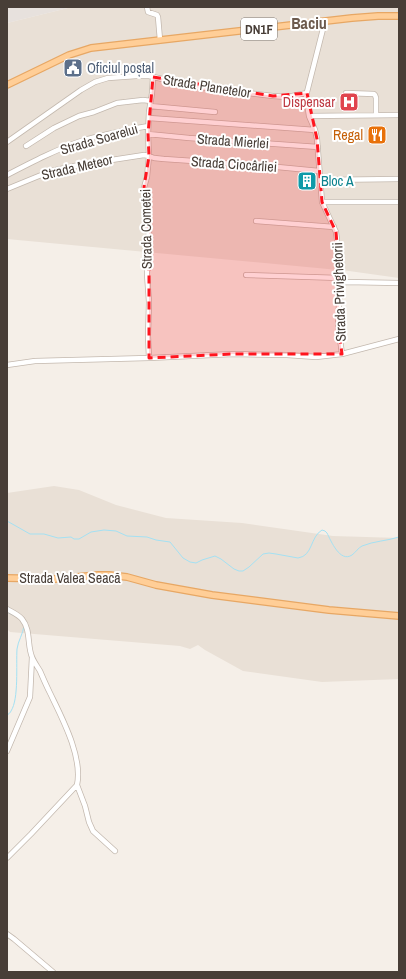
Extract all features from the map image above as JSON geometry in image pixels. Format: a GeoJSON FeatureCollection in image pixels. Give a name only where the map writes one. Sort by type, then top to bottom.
{"type":"FeatureCollection","features":[{"type":"Feature","properties":{"kind":"main road","name":"DN1F"},"geometry":{"type":"LineString","coordinates":[[7,85],[83,50],[97,47],[325,21],[365,17],[399,16]]}},
{"type":"Feature","properties":{"kind":"main road","name":"Strada Valea Seacă"},"geometry":{"type":"LineString","coordinates":[[7,578],[55,580],[109,575],[205,594],[329,610],[399,616]]}},
{"type":"Feature","properties":{"kind":"street"},"geometry":{"type":"LineString","coordinates":[[147,7],[148,12],[157,15],[158,17],[160,40]]}},
{"type":"Feature","properties":{"kind":"street","name":"Strada Privighetorii"},"geometry":{"type":"LineString","coordinates":[[325,21],[306,100],[309,116],[315,130],[318,147],[322,202],[334,227],[336,236],[336,258],[340,281],[338,324],[342,354]]}},
{"type":"Feature","properties":{"kind":"street","name":"Strada Planetelor"},"geometry":{"type":"LineString","coordinates":[[7,142],[81,90],[101,79],[142,76],[153,77],[200,87],[266,96],[287,97],[307,93]]}},
{"type":"Feature","properties":{"kind":"street","name":"Strada Cometei"},"geometry":{"type":"LineString","coordinates":[[149,358],[149,302],[147,274],[149,224],[144,191],[149,156],[148,126],[153,77]]}},
{"type":"Feature","properties":{"kind":"street"},"geometry":{"type":"LineString","coordinates":[[346,94],[374,94],[376,98],[376,115]]}},
{"type":"Feature","properties":{"kind":"street"},"geometry":{"type":"LineString","coordinates":[[26,146],[54,128],[79,116],[117,103],[143,100],[150,104],[215,112]]}},
{"type":"Feature","properties":{"kind":"street"},"geometry":{"type":"LineString","coordinates":[[309,116],[399,115]]}},
{"type":"Feature","properties":{"kind":"street"},"geometry":{"type":"LineString","coordinates":[[149,118],[315,130]]}},
{"type":"Feature","properties":{"kind":"street","name":"Strada Soarelui"},"geometry":{"type":"LineString","coordinates":[[7,174],[46,155],[79,142],[105,134],[148,126]]}},
{"type":"Feature","properties":{"kind":"street","name":"Strada Mierlei"},"geometry":{"type":"LineString","coordinates":[[148,134],[318,147]]}},
{"type":"Feature","properties":{"kind":"street","name":"Strada Meteor"},"geometry":{"type":"LineString","coordinates":[[7,189],[51,171],[109,159],[144,155],[149,156]]}},
{"type":"Feature","properties":{"kind":"street","name":"Strada Ciocârliei"},"geometry":{"type":"LineString","coordinates":[[149,156],[164,159],[319,171]]}},
{"type":"Feature","properties":{"kind":"street"},"geometry":{"type":"LineString","coordinates":[[320,180],[399,179]]}},
{"type":"Feature","properties":{"kind":"street"},"geometry":{"type":"LineString","coordinates":[[322,202],[399,202]]}},
{"type":"Feature","properties":{"kind":"street"},"geometry":{"type":"LineString","coordinates":[[256,221],[334,227]]}},
{"type":"Feature","properties":{"kind":"street"},"geometry":{"type":"LineString","coordinates":[[246,275],[345,282],[399,283]]}},
{"type":"Feature","properties":{"kind":"street"},"geometry":{"type":"LineString","coordinates":[[7,365],[34,361],[233,354],[316,357],[342,354],[399,339]]}},
{"type":"Feature","properties":{"kind":"street"},"geometry":{"type":"LineString","coordinates":[[7,609],[19,616],[25,624],[32,657],[30,697],[7,752]]}},
{"type":"Feature","properties":{"kind":"street"},"geometry":{"type":"LineString","coordinates":[[32,657],[68,731],[75,753],[78,780],[77,785],[89,822],[93,831],[115,852]]}},
{"type":"Feature","properties":{"kind":"street"},"geometry":{"type":"LineString","coordinates":[[7,858],[77,785]]}},
{"type":"Feature","properties":{"kind":"street"},"geometry":{"type":"LineString","coordinates":[[7,934],[53,972]]}},
{"type":"Feature","properties":{"kind":"highlighted area"},"geometry":{"type":"Polygon","coordinates":[[[153,77],[273,96],[307,93],[317,139],[322,202],[336,232],[340,283],[338,324],[342,354],[233,354],[149,358],[149,224],[144,187],[149,156],[148,134],[153,77]]]}},
{"type":"Feature","properties":{"kind":"shaded area"},"geometry":{"type":"Polygon","coordinates":[[[7,7],[72,7],[7,23],[7,7]]]}},
{"type":"Feature","properties":{"kind":"shaded area"},"geometry":{"type":"Polygon","coordinates":[[[72,7],[399,7],[399,278],[349,271],[7,239],[7,23],[72,7]]]}},
{"type":"Feature","properties":{"kind":"shaded area"},"geometry":{"type":"Polygon","coordinates":[[[54,486],[79,490],[116,505],[166,518],[242,523],[333,536],[399,538],[399,679],[322,682],[243,671],[198,645],[190,649],[180,646],[10,632],[7,629],[7,493],[54,486]]]}},
{"type":"Feature","properties":{"kind":"waterway"},"geometry":{"type":"LineString","coordinates":[[7,521],[30,534],[44,534],[58,538],[71,537],[74,539],[79,539],[91,532],[104,530],[116,531],[127,536],[147,537],[170,542],[183,558],[190,562],[196,563],[215,556],[239,571],[243,571],[249,567],[263,554],[269,553],[298,558],[303,557],[309,550],[315,537],[322,530],[327,533],[336,550],[340,554],[348,557],[362,546],[399,537]]}},
{"type":"Feature","properties":{"kind":"waterway"},"geometry":{"type":"LineString","coordinates":[[7,612],[17,617]]}},
{"type":"Feature","properties":{"kind":"waterway"},"geometry":{"type":"LineString","coordinates":[[7,715],[14,706],[17,681],[17,649],[24,626]]}},
{"type":"Feature","properties":{"kind":"place","name":"Oficiul poștal"},"geometry":{"type":"Point","coordinates":[73,68]}},
{"type":"Feature","properties":{"kind":"place","name":"Dispensar"},"geometry":{"type":"Point","coordinates":[349,102]}},
{"type":"Feature","properties":{"kind":"place","name":"Regal"},"geometry":{"type":"Point","coordinates":[377,135]}},
{"type":"Feature","properties":{"kind":"place","name":"Bloc A"},"geometry":{"type":"Point","coordinates":[307,181]}},
{"type":"Feature","properties":{"kind":"district","name":"Baciu"},"geometry":{"type":"Point","coordinates":[309,23]}}]}
